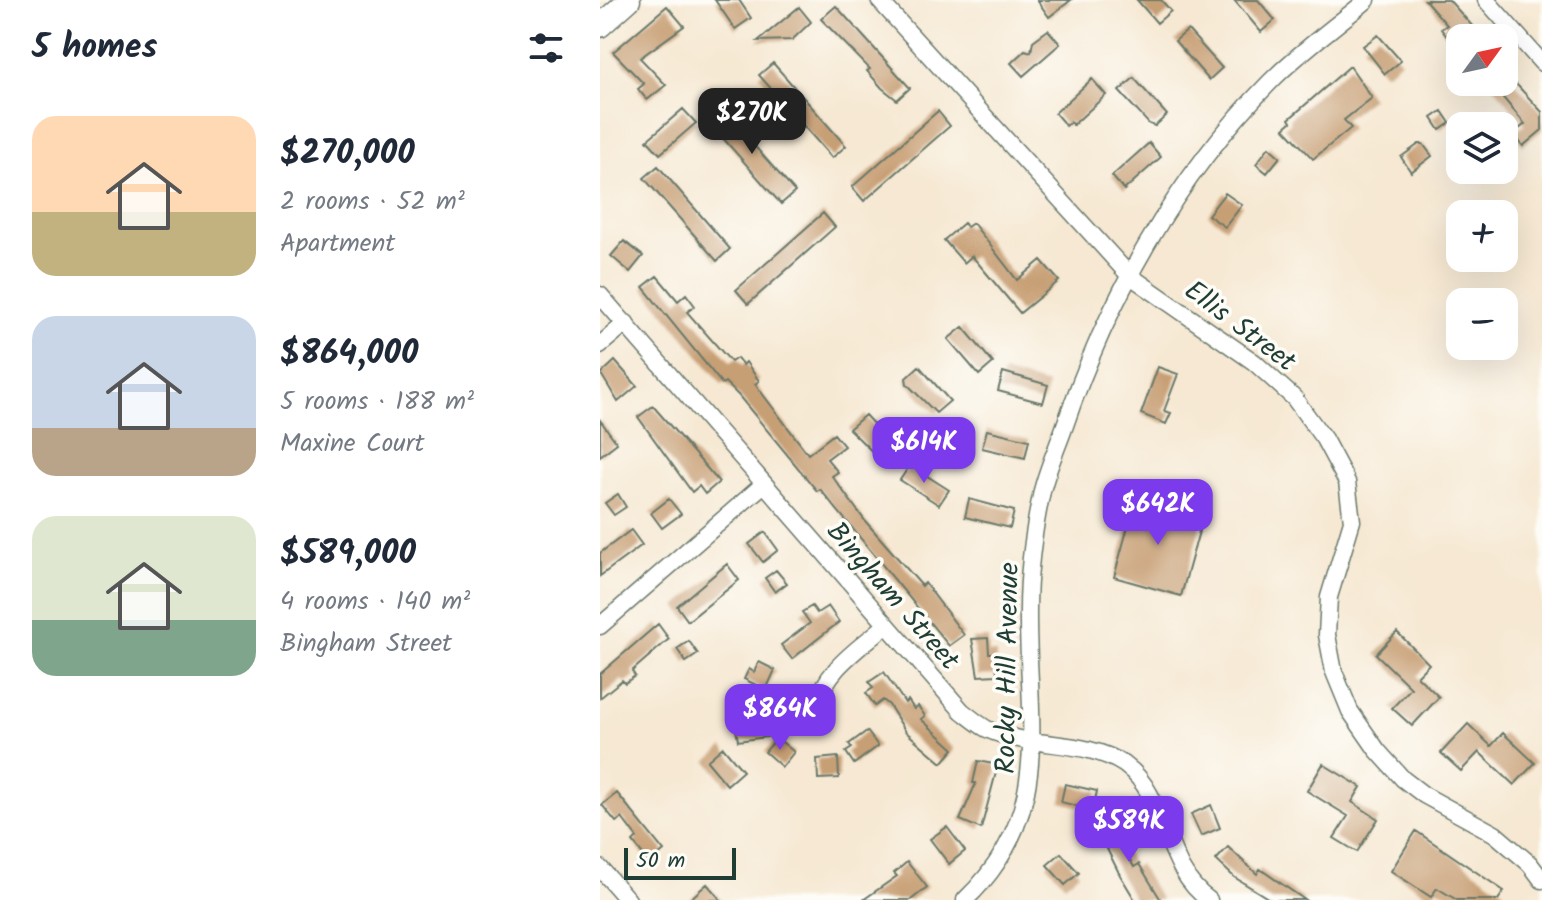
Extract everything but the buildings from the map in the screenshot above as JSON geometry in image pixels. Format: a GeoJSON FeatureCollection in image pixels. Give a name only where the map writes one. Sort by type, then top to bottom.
{"type":"FeatureCollection","features":[{"type":"Feature","properties":{"kind":"main road"},"geometry":{"type":"LineString","coordinates":[[600,26],[629,0]]}},
{"type":"Feature","properties":{"kind":"street","name":"Ellis Street"},"geometry":{"type":"LineString","coordinates":[[879,0],[1129,275],[1254,362],[1294,398],[1324,439],[1347,482],[1352,521],[1329,597],[1327,635],[1334,672],[1350,711],[1377,750],[1403,779],[1424,795],[1495,834],[1530,864],[1542,880]]}},
{"type":"Feature","properties":{"kind":"street","name":"Rocky Hill Avenue"},"geometry":{"type":"LineString","coordinates":[[965,900],[1003,857],[1022,817],[1031,780],[1033,740],[1027,608],[1042,489],[1080,377],[1129,275],[1195,168],[1270,81],[1367,0]]}},
{"type":"Feature","properties":{"kind":"street"},"geometry":{"type":"LineString","coordinates":[[1486,0],[1542,63]]}},
{"type":"Feature","properties":{"kind":"street","name":"Bingham Street"},"geometry":{"type":"LineString","coordinates":[[600,295],[962,711],[988,729],[1104,755],[1124,765],[1139,779],[1186,877],[1209,900]]}},
{"type":"Feature","properties":{"kind":"street"},"geometry":{"type":"LineString","coordinates":[[600,345],[626,323]]}},
{"type":"Feature","properties":{"kind":"street"},"geometry":{"type":"LineString","coordinates":[[600,626],[764,484]]}},
{"type":"Feature","properties":{"kind":"street"},"geometry":{"type":"LineString","coordinates":[[817,705],[821,688],[832,672],[886,625]]}},
{"type":"Feature","properties":{"kind":"street"},"geometry":{"type":"LineString","coordinates":[[600,868],[628,900]]}}]}
